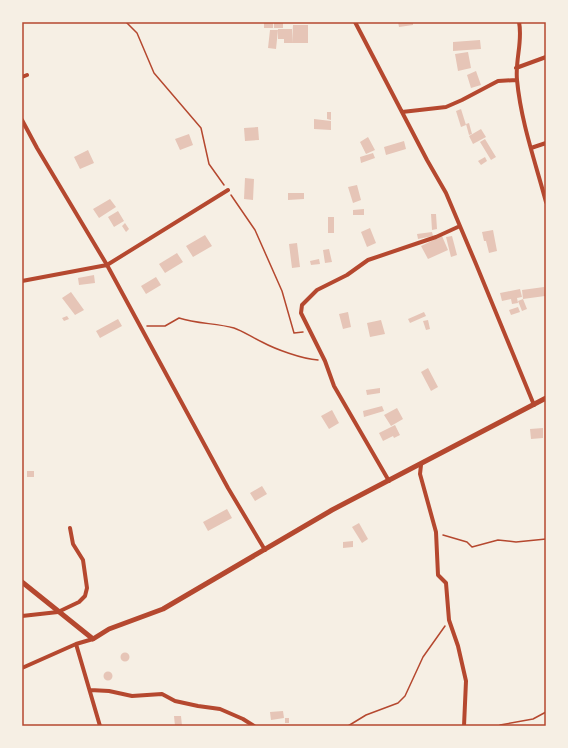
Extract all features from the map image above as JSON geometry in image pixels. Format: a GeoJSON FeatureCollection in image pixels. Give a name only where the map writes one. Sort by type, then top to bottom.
{"type":"FeatureCollection","features":[{"type":"Feature","properties":{"kind":"street"},"geometry":{"type":"LineString","coordinates":[[355,22],[446,193],[534,405]]}},
{"type":"Feature","properties":{"kind":"street"},"geometry":{"type":"LineString","coordinates":[[519,22],[521,38],[516,68],[522,118],[546,202]]}},
{"type":"Feature","properties":{"kind":"street"},"geometry":{"type":"LineString","coordinates":[[516,68],[546,57]]}},
{"type":"Feature","properties":{"kind":"street"},"geometry":{"type":"LineString","coordinates":[[402,112],[446,106],[462,100],[498,81],[517,80]]}},
{"type":"Feature","properties":{"kind":"street"},"geometry":{"type":"LineString","coordinates":[[22,120],[37,148],[107,264],[228,488],[265,550]]}},
{"type":"Feature","properties":{"kind":"street"},"geometry":{"type":"LineString","coordinates":[[531,148],[546,143]]}},
{"type":"Feature","properties":{"kind":"street"},"geometry":{"type":"LineString","coordinates":[[22,281],[107,264],[228,190]]}},
{"type":"Feature","properties":{"kind":"street"},"geometry":{"type":"LineString","coordinates":[[389,481],[334,386],[326,361],[309,331],[301,313],[301,308],[308,298],[317,290],[347,276],[368,260],[436,237],[460,226]]}},
{"type":"Feature","properties":{"kind":"street"},"geometry":{"type":"LineString","coordinates":[[22,668],[76,644],[93,639],[109,628],[163,609],[332,510],[546,398]]}},
{"type":"Feature","properties":{"kind":"street"},"geometry":{"type":"LineString","coordinates":[[421,464],[420,474],[436,532],[438,575],[446,583],[450,620],[466,681],[464,726]]}},
{"type":"Feature","properties":{"kind":"street"},"geometry":{"type":"LineString","coordinates":[[22,616],[58,612],[79,602],[85,596],[87,588],[83,560],[73,544],[70,528]]}},
{"type":"Feature","properties":{"kind":"street"},"geometry":{"type":"LineString","coordinates":[[22,582],[93,639]]}},
{"type":"Feature","properties":{"kind":"street"},"geometry":{"type":"LineString","coordinates":[[76,644],[100,726]]}},
{"type":"Feature","properties":{"kind":"street"},"geometry":{"type":"LineString","coordinates":[[90,690],[109,690],[132,696],[162,694],[175,701],[220,709],[243,718],[254,726]]}},
{"type":"Feature","properties":{"kind":"path"},"geometry":{"type":"LineString","coordinates":[[126,22],[137,33],[154,73],[201,128],[209,164],[255,230],[282,291],[294,333],[309,331]]}},
{"type":"Feature","properties":{"kind":"path"},"geometry":{"type":"LineString","coordinates":[[140,325],[152,327],[165,326],[179,318],[188,321],[210,323],[236,329],[284,352],[314,360],[326,361]]}},
{"type":"Feature","properties":{"kind":"path"},"geometry":{"type":"LineString","coordinates":[[436,532],[466,542],[472,547],[498,540],[516,542],[546,539]]}},
{"type":"Feature","properties":{"kind":"path"},"geometry":{"type":"LineString","coordinates":[[348,726],[366,715],[398,703],[406,696],[423,657],[450,620]]}},
{"type":"Feature","properties":{"kind":"path"},"geometry":{"type":"LineString","coordinates":[[500,725],[533,719],[546,712]]}},
{"type":"Feature","properties":{"kind":"building"},"geometry":{"type":"Polygon","coordinates":[[[264,22],[273,22],[273,28],[264,28],[264,22]]]}},
{"type":"Feature","properties":{"kind":"building"},"geometry":{"type":"Polygon","coordinates":[[[274,22],[283,22],[283,28],[274,28],[274,22]]]}},
{"type":"Feature","properties":{"kind":"building"},"geometry":{"type":"Polygon","coordinates":[[[398,22],[413,22],[413,25],[399,27],[398,22]]]}},
{"type":"Feature","properties":{"kind":"building"},"geometry":{"type":"Polygon","coordinates":[[[293,25],[308,25],[308,43],[292,43],[293,25]]]}},
{"type":"Feature","properties":{"kind":"building"},"geometry":{"type":"Polygon","coordinates":[[[278,29],[292,29],[292,43],[284,43],[284,39],[278,39],[278,29]]]}},
{"type":"Feature","properties":{"kind":"building"},"geometry":{"type":"Polygon","coordinates":[[[270,30],[278,30],[276,49],[268,48],[270,30]]]}},
{"type":"Feature","properties":{"kind":"building"},"geometry":{"type":"Polygon","coordinates":[[[480,40],[481,49],[453,51],[453,42],[480,40]]]}},
{"type":"Feature","properties":{"kind":"building"},"geometry":{"type":"Polygon","coordinates":[[[468,52],[471,68],[458,71],[455,54],[468,52]]]}},
{"type":"Feature","properties":{"kind":"building"},"geometry":{"type":"Polygon","coordinates":[[[476,71],[481,85],[471,88],[467,75],[476,71]]]}},
{"type":"Feature","properties":{"kind":"building"},"geometry":{"type":"Polygon","coordinates":[[[461,109],[466,125],[461,127],[456,111],[461,109]]]}},
{"type":"Feature","properties":{"kind":"building"},"geometry":{"type":"Polygon","coordinates":[[[327,112],[331,112],[331,120],[327,119],[327,112]]]}},
{"type":"Feature","properties":{"kind":"building"},"geometry":{"type":"Polygon","coordinates":[[[314,119],[331,121],[331,130],[314,129],[314,119]]]}},
{"type":"Feature","properties":{"kind":"building"},"geometry":{"type":"Polygon","coordinates":[[[469,123],[472,134],[469,135],[466,124],[469,123]]]}},
{"type":"Feature","properties":{"kind":"building"},"geometry":{"type":"Polygon","coordinates":[[[258,127],[259,140],[245,141],[244,128],[258,127]]]}},
{"type":"Feature","properties":{"kind":"building"},"geometry":{"type":"Polygon","coordinates":[[[481,129],[486,137],[473,144],[469,136],[481,129]]]}},
{"type":"Feature","properties":{"kind":"building"},"geometry":{"type":"Polygon","coordinates":[[[189,134],[193,145],[180,150],[175,139],[189,134]]]}},
{"type":"Feature","properties":{"kind":"building"},"geometry":{"type":"Polygon","coordinates":[[[368,137],[375,150],[366,154],[360,142],[368,137]]]}},
{"type":"Feature","properties":{"kind":"building"},"geometry":{"type":"Polygon","coordinates":[[[485,139],[496,157],[491,160],[480,142],[485,139]]]}},
{"type":"Feature","properties":{"kind":"building"},"geometry":{"type":"Polygon","coordinates":[[[404,141],[406,149],[386,155],[384,147],[404,141]]]}},
{"type":"Feature","properties":{"kind":"building"},"geometry":{"type":"Polygon","coordinates":[[[88,150],[94,163],[80,169],[74,157],[88,150]]]}},
{"type":"Feature","properties":{"kind":"building"},"geometry":{"type":"Polygon","coordinates":[[[373,153],[375,158],[361,163],[360,157],[373,153]]]}},
{"type":"Feature","properties":{"kind":"building"},"geometry":{"type":"Polygon","coordinates":[[[485,157],[487,161],[481,165],[478,161],[485,157]]]}},
{"type":"Feature","properties":{"kind":"building"},"geometry":{"type":"Polygon","coordinates":[[[245,178],[254,179],[253,200],[244,199],[245,178]]]}},
{"type":"Feature","properties":{"kind":"building"},"geometry":{"type":"Polygon","coordinates":[[[357,185],[361,200],[353,203],[348,187],[357,185]]]}},
{"type":"Feature","properties":{"kind":"building"},"geometry":{"type":"Polygon","coordinates":[[[288,193],[304,193],[304,199],[288,200],[288,193]]]}},
{"type":"Feature","properties":{"kind":"building"},"geometry":{"type":"Polygon","coordinates":[[[110,199],[116,207],[99,218],[93,209],[110,199]]]}},
{"type":"Feature","properties":{"kind":"building"},"geometry":{"type":"Polygon","coordinates":[[[364,209],[364,215],[353,215],[353,210],[364,209]]]}},
{"type":"Feature","properties":{"kind":"building"},"geometry":{"type":"Polygon","coordinates":[[[118,211],[124,221],[114,227],[108,217],[118,211]]]}},
{"type":"Feature","properties":{"kind":"building"},"geometry":{"type":"Polygon","coordinates":[[[431,214],[436,214],[437,229],[432,230],[431,214]]]}},
{"type":"Feature","properties":{"kind":"building"},"geometry":{"type":"Polygon","coordinates":[[[328,217],[334,217],[334,233],[328,233],[328,217]]]}},
{"type":"Feature","properties":{"kind":"building"},"geometry":{"type":"Polygon","coordinates":[[[125,223],[129,229],[126,232],[122,226],[125,223]]]}},
{"type":"Feature","properties":{"kind":"building"},"geometry":{"type":"Polygon","coordinates":[[[370,228],[376,243],[367,247],[361,232],[370,228]]]}},
{"type":"Feature","properties":{"kind":"building"},"geometry":{"type":"Polygon","coordinates":[[[493,230],[497,251],[489,253],[482,232],[493,230]]]}},
{"type":"Feature","properties":{"kind":"building"},"geometry":{"type":"Polygon","coordinates":[[[432,232],[433,236],[418,239],[417,234],[432,232]]]}},
{"type":"Feature","properties":{"kind":"building"},"geometry":{"type":"Polygon","coordinates":[[[205,235],[212,246],[193,257],[186,246],[205,235]]]}},
{"type":"Feature","properties":{"kind":"building"},"geometry":{"type":"Polygon","coordinates":[[[442,236],[448,250],[428,259],[421,246],[442,236]]]}},
{"type":"Feature","properties":{"kind":"building"},"geometry":{"type":"Polygon","coordinates":[[[452,236],[457,255],[451,257],[446,237],[452,236]]]}},
{"type":"Feature","properties":{"kind":"building"},"geometry":{"type":"Polygon","coordinates":[[[297,243],[300,267],[292,268],[289,244],[297,243]]]}},
{"type":"Feature","properties":{"kind":"building"},"geometry":{"type":"Polygon","coordinates":[[[329,249],[332,262],[325,263],[323,250],[329,249]]]}},
{"type":"Feature","properties":{"kind":"building"},"geometry":{"type":"Polygon","coordinates":[[[177,253],[183,262],[165,273],[159,264],[177,253]]]}},
{"type":"Feature","properties":{"kind":"building"},"geometry":{"type":"Polygon","coordinates":[[[319,259],[320,264],[311,265],[310,261],[319,259]]]}},
{"type":"Feature","properties":{"kind":"building"},"geometry":{"type":"Polygon","coordinates":[[[94,275],[95,283],[79,285],[78,278],[94,275]]]}},
{"type":"Feature","properties":{"kind":"building"},"geometry":{"type":"Polygon","coordinates":[[[156,277],[161,285],[146,294],[141,286],[156,277]]]}},
{"type":"Feature","properties":{"kind":"building"},"geometry":{"type":"Polygon","coordinates":[[[544,287],[545,296],[523,299],[522,290],[544,287]]]}},
{"type":"Feature","properties":{"kind":"building"},"geometry":{"type":"Polygon","coordinates":[[[520,289],[522,297],[517,298],[518,303],[512,304],[511,299],[502,301],[500,293],[520,289]]]}},
{"type":"Feature","properties":{"kind":"building"},"geometry":{"type":"Polygon","coordinates":[[[71,292],[84,310],[75,315],[62,298],[71,292]]]}},
{"type":"Feature","properties":{"kind":"building"},"geometry":{"type":"Polygon","coordinates":[[[523,299],[527,309],[522,311],[518,301],[523,299]]]}},
{"type":"Feature","properties":{"kind":"building"},"geometry":{"type":"Polygon","coordinates":[[[518,307],[520,312],[511,315],[509,310],[518,307]]]}},
{"type":"Feature","properties":{"kind":"building"},"geometry":{"type":"Polygon","coordinates":[[[348,312],[351,327],[343,329],[339,314],[348,312]]]}},
{"type":"Feature","properties":{"kind":"building"},"geometry":{"type":"Polygon","coordinates":[[[424,312],[426,316],[410,323],[408,319],[424,312]]]}},
{"type":"Feature","properties":{"kind":"building"},"geometry":{"type":"Polygon","coordinates":[[[67,316],[69,319],[64,321],[62,318],[67,316]]]}},
{"type":"Feature","properties":{"kind":"building"},"geometry":{"type":"Polygon","coordinates":[[[118,319],[122,326],[100,338],[96,331],[118,319]]]}},
{"type":"Feature","properties":{"kind":"building"},"geometry":{"type":"Polygon","coordinates":[[[381,320],[385,334],[370,337],[367,323],[381,320]]]}},
{"type":"Feature","properties":{"kind":"building"},"geometry":{"type":"Polygon","coordinates":[[[428,320],[430,329],[426,330],[423,321],[428,320]]]}},
{"type":"Feature","properties":{"kind":"building"},"geometry":{"type":"Polygon","coordinates":[[[428,368],[438,387],[431,391],[421,372],[428,368]]]}},
{"type":"Feature","properties":{"kind":"building"},"geometry":{"type":"Polygon","coordinates":[[[380,388],[380,393],[367,395],[366,390],[380,388]]]}},
{"type":"Feature","properties":{"kind":"building"},"geometry":{"type":"Polygon","coordinates":[[[382,406],[384,411],[364,417],[363,411],[382,406]]]}},
{"type":"Feature","properties":{"kind":"building"},"geometry":{"type":"Polygon","coordinates":[[[397,408],[403,419],[391,426],[384,415],[397,408]]]}},
{"type":"Feature","properties":{"kind":"building"},"geometry":{"type":"Polygon","coordinates":[[[332,410],[339,423],[329,429],[321,416],[332,410]]]}},
{"type":"Feature","properties":{"kind":"building"},"geometry":{"type":"Polygon","coordinates":[[[395,425],[400,435],[394,438],[393,436],[383,441],[379,433],[395,425]]]}},
{"type":"Feature","properties":{"kind":"building"},"geometry":{"type":"Polygon","coordinates":[[[543,428],[543,438],[531,439],[530,429],[543,428]]]}},
{"type":"Feature","properties":{"kind":"building"},"geometry":{"type":"Polygon","coordinates":[[[27,471],[34,471],[34,477],[27,477],[27,471]]]}},
{"type":"Feature","properties":{"kind":"building"},"geometry":{"type":"Polygon","coordinates":[[[262,486],[267,494],[255,501],[250,493],[262,486]]]}},
{"type":"Feature","properties":{"kind":"building"},"geometry":{"type":"Polygon","coordinates":[[[227,509],[232,518],[208,531],[203,522],[227,509]]]}},
{"type":"Feature","properties":{"kind":"building"},"geometry":{"type":"Polygon","coordinates":[[[359,523],[368,539],[362,543],[352,527],[359,523]]]}},
{"type":"Feature","properties":{"kind":"building"},"geometry":{"type":"Polygon","coordinates":[[[353,541],[353,547],[343,548],[343,542],[353,541]]]}},
{"type":"Feature","properties":{"kind":"building"},"geometry":{"type":"Polygon","coordinates":[[[125,652],[130,657],[125,662],[120,657],[125,652]]]}},
{"type":"Feature","properties":{"kind":"building"},"geometry":{"type":"Polygon","coordinates":[[[106,672],[110,672],[112,676],[110,680],[106,680],[104,678],[104,674],[106,672]]]}},
{"type":"Feature","properties":{"kind":"building"},"geometry":{"type":"Polygon","coordinates":[[[283,711],[284,718],[271,720],[270,712],[283,711]]]}},
{"type":"Feature","properties":{"kind":"building"},"geometry":{"type":"Polygon","coordinates":[[[174,716],[181,716],[182,726],[175,726],[174,716]]]}},
{"type":"Feature","properties":{"kind":"building"},"geometry":{"type":"Polygon","coordinates":[[[285,718],[289,718],[289,723],[285,723],[285,718]]]}}]}
